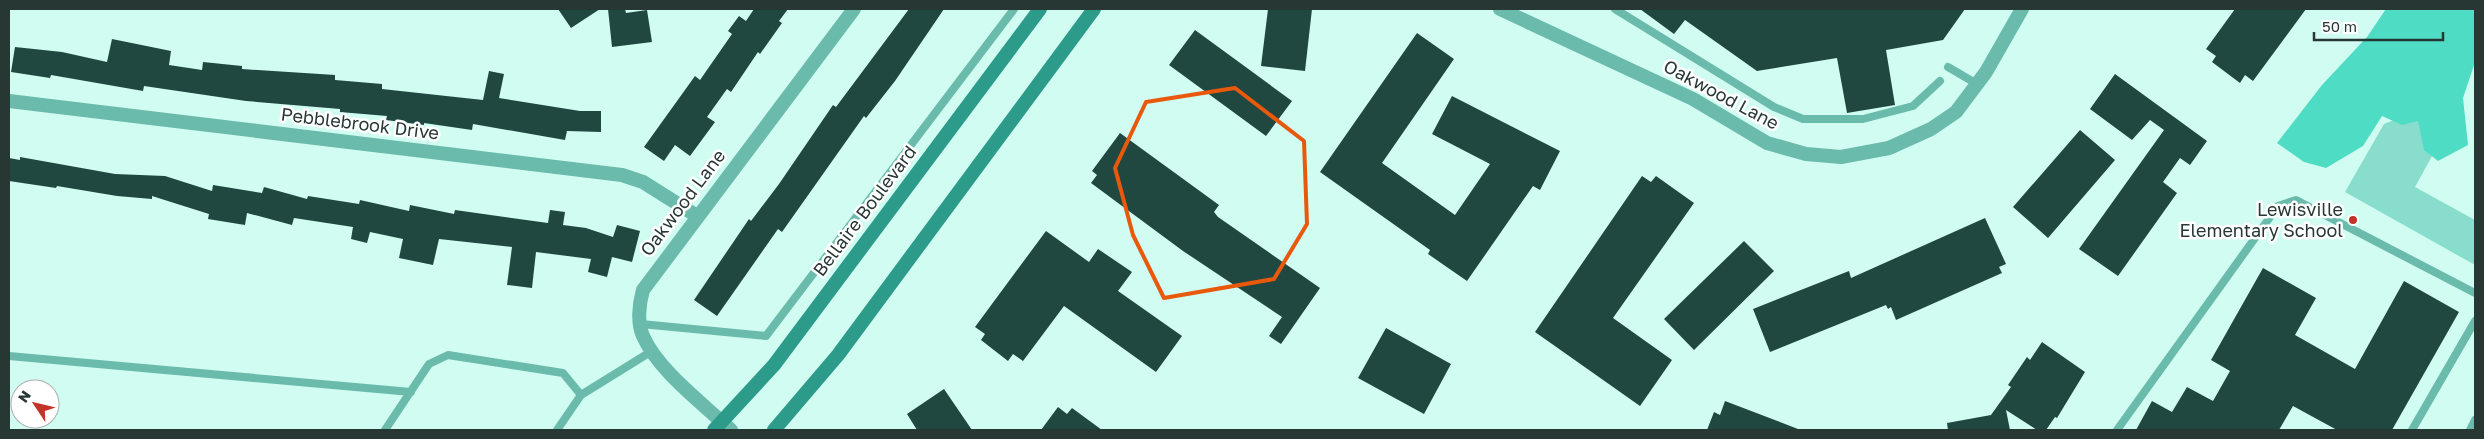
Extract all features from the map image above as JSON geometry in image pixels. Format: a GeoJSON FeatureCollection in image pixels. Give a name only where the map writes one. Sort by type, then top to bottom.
{"type":"FeatureCollection","features":[{"type":"Feature","properties":{"kind":"main road","name":"Bellaire Boulevard"},"geometry":{"type":"LineString","coordinates":[[723,428],[774,365],[1040,9]]}},
{"type":"Feature","properties":{"kind":"main road"},"geometry":{"type":"LineString","coordinates":[[774,430],[838,355],[1094,9]]}},
{"type":"Feature","properties":{"kind":"street","name":"Oakwood Lane"},"geometry":{"type":"LineString","coordinates":[[723,428],[666,369],[642,335],[639,304],[643,290],[854,9]]}},
{"type":"Feature","properties":{"kind":"street","name":"Oakwood Lane"},"geometry":{"type":"LineString","coordinates":[[1500,9],[1693,99],[1767,143],[1806,154],[1841,157],[1889,148],[1931,129],[1956,112],[1977,84],[2022,9]]}},
{"type":"Feature","properties":{"kind":"street","name":"Pebblebrook Drive"},"geometry":{"type":"LineString","coordinates":[[9,101],[622,175],[643,182],[697,216]]}},
{"type":"Feature","properties":{"kind":"lane"},"geometry":{"type":"LineString","coordinates":[[641,324],[766,336],[1014,9]]}},
{"type":"Feature","properties":{"kind":"lane"},"geometry":{"type":"LineString","coordinates":[[1616,9],[1774,107],[1803,119],[1863,119],[1913,106],[1940,81]]}},
{"type":"Feature","properties":{"kind":"lane"},"geometry":{"type":"LineString","coordinates":[[1948,67],[1977,84]]}},
{"type":"Feature","properties":{"kind":"lane"},"geometry":{"type":"LineString","coordinates":[[2117,430],[2278,206],[2296,200],[2475,293]]}},
{"type":"Feature","properties":{"kind":"lane"},"geometry":{"type":"LineString","coordinates":[[2412,430],[2475,321]]}},
{"type":"Feature","properties":{"kind":"lane"},"geometry":{"type":"LineString","coordinates":[[558,430],[581,395],[652,350]]}},
{"type":"Feature","properties":{"kind":"lane"},"geometry":{"type":"LineString","coordinates":[[385,430],[429,364],[448,355],[563,373],[581,395]]}},
{"type":"Feature","properties":{"kind":"lane"},"geometry":{"type":"LineString","coordinates":[[9,356],[411,392]]}},
{"type":"Feature","properties":{"kind":"lane"},"geometry":{"type":"LineString","coordinates":[[2470,430],[2475,420]]}},
{"type":"Feature","properties":{"kind":"highlighted area"},"geometry":{"type":"Polygon","coordinates":[[[1235,88],[1304,141],[1307,224],[1274,279],[1164,298],[1133,235],[1115,168],[1146,102],[1235,88]]]}},
{"type":"Feature","properties":{"kind":"green space"},"geometry":{"type":"Polygon","coordinates":[[[2386,9],[2475,9],[2475,62],[2463,98],[2468,145],[2438,161],[2424,150],[2418,121],[2402,125],[2382,116],[2363,146],[2326,168],[2304,162],[2277,143],[2322,85],[2367,37],[2386,9]]]}},
{"type":"Feature","properties":{"kind":"green space"},"geometry":{"type":"Polygon","coordinates":[[[2421,109],[2437,147],[2415,187],[2475,220],[2475,265],[2345,192],[2384,124],[2421,109]]]}},
{"type":"Feature","properties":{"kind":"building"},"geometry":{"type":"Polygon","coordinates":[[[558,9],[600,9],[571,28],[558,9]]]}},
{"type":"Feature","properties":{"kind":"building"},"geometry":{"type":"Polygon","coordinates":[[[608,9],[625,9],[626,13],[647,10],[652,42],[612,47],[608,9]]]}},
{"type":"Feature","properties":{"kind":"building"},"geometry":{"type":"Polygon","coordinates":[[[754,9],[788,9],[779,21],[782,23],[760,54],[758,52],[731,92],[727,89],[707,117],[715,122],[690,156],[675,145],[664,161],[644,147],[695,76],[700,80],[732,34],[728,31],[739,16],[746,21],[754,9]]]}},
{"type":"Feature","properties":{"kind":"building"},"geometry":{"type":"Polygon","coordinates":[[[909,9],[944,9],[895,81],[866,118],[864,116],[782,232],[778,229],[717,316],[694,300],[749,219],[751,221],[779,184],[833,105],[836,107],[909,9]]]}},
{"type":"Feature","properties":{"kind":"building"},"geometry":{"type":"Polygon","coordinates":[[[1268,9],[1312,9],[1305,71],[1261,66],[1268,9]]]}},
{"type":"Feature","properties":{"kind":"building"},"geometry":{"type":"Polygon","coordinates":[[[1640,9],[1965,9],[1943,40],[1886,50],[1895,105],[1847,113],[1837,58],[1757,71],[1685,20],[1674,34],[1640,9]]]}},
{"type":"Feature","properties":{"kind":"building"},"geometry":{"type":"Polygon","coordinates":[[[2235,9],[2306,9],[2253,81],[2245,75],[2240,83],[2212,62],[2216,56],[2206,49],[2235,9]]]}},
{"type":"Feature","properties":{"kind":"building"},"geometry":{"type":"Polygon","coordinates":[[[1195,30],[1292,101],[1266,136],[1169,65],[1195,30]]]}},
{"type":"Feature","properties":{"kind":"building"},"geometry":{"type":"Polygon","coordinates":[[[1417,33],[1454,59],[1382,163],[1455,215],[1490,164],[1432,134],[1452,96],[1560,151],[1540,190],[1533,186],[1467,281],[1428,254],[1430,250],[1320,172],[1417,33]]]}},
{"type":"Feature","properties":{"kind":"building"},"geometry":{"type":"Polygon","coordinates":[[[112,39],[171,51],[169,65],[202,70],[203,62],[242,66],[242,69],[335,75],[335,80],[382,84],[382,89],[483,100],[489,71],[504,74],[499,98],[580,111],[601,111],[601,132],[567,131],[565,140],[473,124],[472,130],[424,123],[424,125],[386,120],[387,116],[340,112],[340,109],[246,101],[144,86],[143,91],[51,75],[50,78],[11,72],[15,47],[62,52],[107,62],[112,39]]]}},
{"type":"Feature","properties":{"kind":"building"},"geometry":{"type":"Polygon","coordinates":[[[2115,74],[2207,141],[2190,165],[2180,158],[2163,182],[2177,193],[2118,276],[2079,249],[2164,130],[2150,120],[2132,140],[2090,109],[2115,74]]]}},
{"type":"Feature","properties":{"kind":"building"},"geometry":{"type":"Polygon","coordinates":[[[2080,130],[2115,160],[2048,238],[2013,207],[2080,130]]]}},
{"type":"Feature","properties":{"kind":"building"},"geometry":{"type":"Polygon","coordinates":[[[1120,133],[1219,205],[1214,212],[1218,217],[1320,288],[1281,344],[1269,336],[1282,317],[1183,251],[1091,183],[1097,175],[1092,171],[1120,133]]]}},
{"type":"Feature","properties":{"kind":"building"},"geometry":{"type":"Polygon","coordinates":[[[20,157],[115,174],[165,176],[212,191],[213,185],[262,193],[264,187],[307,199],[308,196],[359,204],[360,200],[409,211],[410,205],[454,214],[455,210],[548,223],[550,210],[565,212],[563,225],[586,228],[613,237],[617,225],[640,231],[632,262],[612,257],[607,277],[588,272],[591,259],[536,252],[532,288],[507,285],[512,247],[439,239],[433,265],[399,258],[403,239],[370,232],[367,243],[351,239],[353,227],[294,218],[292,225],[247,213],[245,225],[208,219],[209,214],[152,196],[152,199],[117,196],[57,186],[56,188],[9,181],[9,158],[20,160],[20,157]]]}},
{"type":"Feature","properties":{"kind":"building"},"geometry":{"type":"Polygon","coordinates":[[[1642,176],[1651,182],[1656,176],[1694,203],[1613,318],[1672,360],[1640,406],[1535,332],[1642,176]]]}},
{"type":"Feature","properties":{"kind":"building"},"geometry":{"type":"Polygon","coordinates":[[[1985,218],[2006,264],[1999,267],[2002,273],[1896,320],[1891,307],[1888,309],[1886,305],[1770,352],[1753,309],[1849,271],[1851,278],[1985,218]]]}},
{"type":"Feature","properties":{"kind":"building"},"geometry":{"type":"Polygon","coordinates":[[[1046,231],[1089,262],[1098,249],[1132,272],[1118,291],[1182,336],[1156,372],[1064,306],[1023,361],[1013,354],[1008,361],[981,340],[985,334],[975,327],[1046,231]]]}},
{"type":"Feature","properties":{"kind":"building"},"geometry":{"type":"Polygon","coordinates":[[[1744,241],[1774,271],[1694,350],[1664,319],[1744,241]]]}},
{"type":"Feature","properties":{"kind":"building"},"geometry":{"type":"Polygon","coordinates":[[[2263,268],[2316,298],[2295,335],[2355,369],[2404,281],[2459,312],[2392,430],[2337,430],[2293,406],[2279,430],[2136,430],[2152,401],[2172,412],[2187,387],[2213,401],[2230,371],[2211,360],[2263,268]]]}},
{"type":"Feature","properties":{"kind":"building"},"geometry":{"type":"Polygon","coordinates":[[[1386,328],[1451,364],[1424,414],[1358,378],[1386,328]]]}},
{"type":"Feature","properties":{"kind":"building"},"geometry":{"type":"Polygon","coordinates":[[[2042,342],[2085,372],[2057,418],[2055,417],[2046,430],[2037,430],[2006,410],[2010,430],[1948,430],[1947,423],[1991,415],[2011,387],[2008,385],[2027,357],[2030,360],[2042,342]]]}},
{"type":"Feature","properties":{"kind":"building"},"geometry":{"type":"Polygon","coordinates":[[[944,389],[972,430],[917,430],[907,414],[944,389]]]}},
{"type":"Feature","properties":{"kind":"building"},"geometry":{"type":"Polygon","coordinates":[[[1725,401],[1798,430],[1707,430],[1714,412],[1720,415],[1725,401]]]}},
{"type":"Feature","properties":{"kind":"building"},"geometry":{"type":"Polygon","coordinates":[[[1058,407],[1067,414],[1072,408],[1102,430],[1041,430],[1058,407]]]}},
{"type":"Feature","properties":{"kind":"place","name":"Lewisville Elementary School"},"geometry":{"type":"Point","coordinates":[2353,220]}}]}
